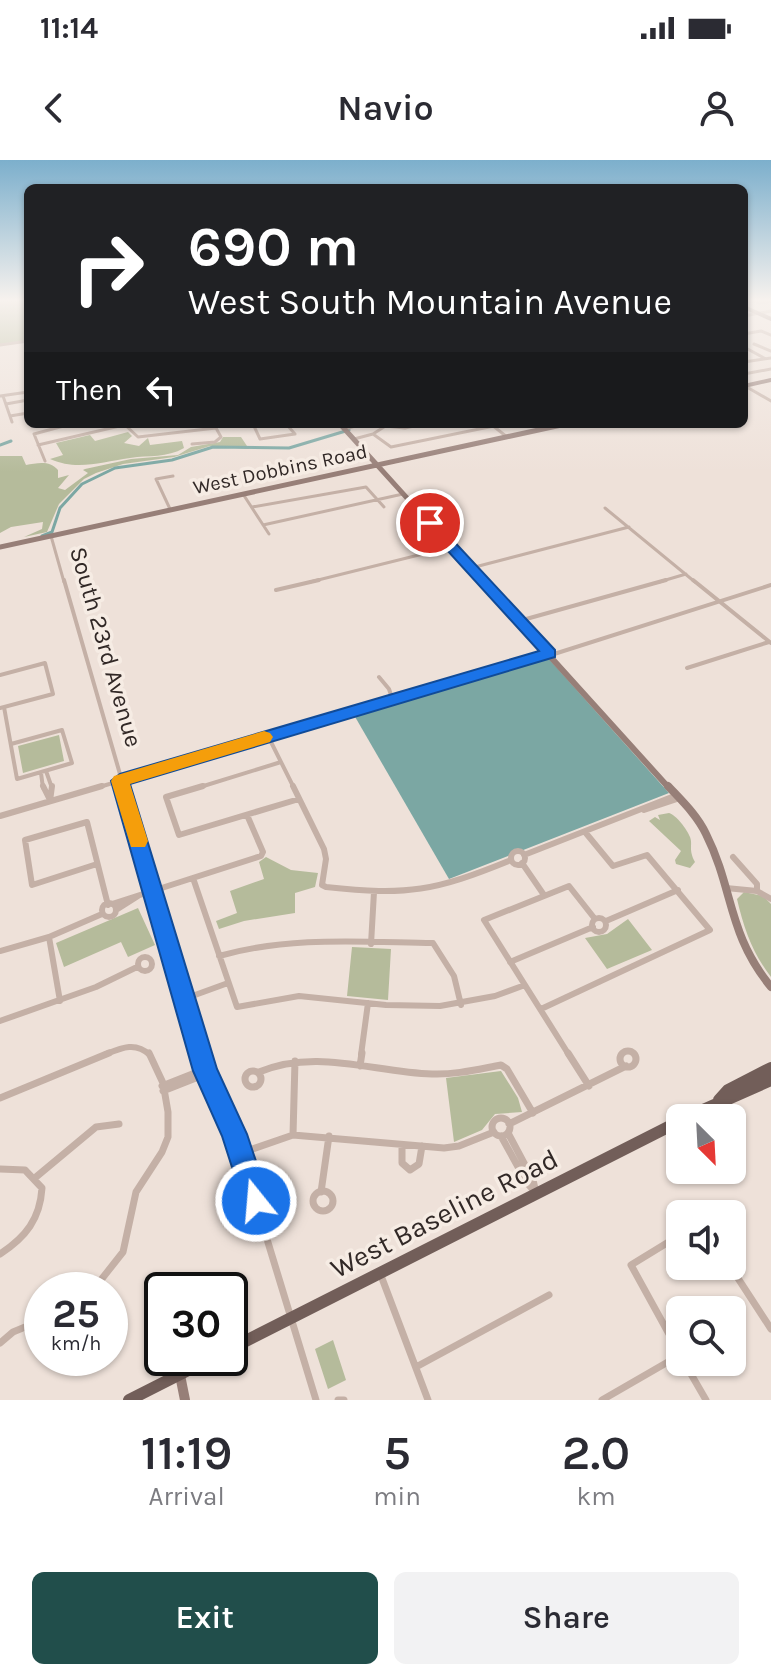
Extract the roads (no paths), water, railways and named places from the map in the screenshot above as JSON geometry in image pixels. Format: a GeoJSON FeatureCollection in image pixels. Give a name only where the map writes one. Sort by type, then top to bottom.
{"type":"FeatureCollection","features":[{"type":"Feature","properties":{"kind":"main road","name":"West Baseline Road"},"geometry":{"type":"LineString","coordinates":[[719,1101],[728,1090],[771,1068]]}},
{"type":"Feature","properties":{"kind":"main road","name":"West Baseline Road"},"geometry":{"type":"LineString","coordinates":[[713,1104],[736,1098],[771,1080]]}},
{"type":"Feature","properties":{"kind":"main road","name":"West Baseline Road"},"geometry":{"type":"LineString","coordinates":[[248,1340],[666,1128]]}},
{"type":"Feature","properties":{"kind":"main road"},"geometry":{"type":"LineString","coordinates":[[129,1400],[176,1376]]}},
{"type":"Feature","properties":{"kind":"street"},"geometry":{"type":"LineString","coordinates":[[748,374],[771,369]]}},
{"type":"Feature","properties":{"kind":"street"},"geometry":{"type":"LineString","coordinates":[[748,378],[755,384]]}},
{"type":"Feature","properties":{"kind":"street"},"geometry":{"type":"LineString","coordinates":[[748,385],[771,380]]}},
{"type":"Feature","properties":{"kind":"street"},"geometry":{"type":"LineString","coordinates":[[748,388],[771,401]]}},
{"type":"Feature","properties":{"kind":"street"},"geometry":{"type":"LineString","coordinates":[[12,422],[1,395],[24,392]]}},
{"type":"Feature","properties":{"kind":"street"},"geometry":{"type":"LineString","coordinates":[[6,404],[24,401]]}},
{"type":"Feature","properties":{"kind":"street"},"geometry":{"type":"LineString","coordinates":[[10,416],[24,414]]}},
{"type":"Feature","properties":{"kind":"street"},"geometry":{"type":"LineString","coordinates":[[45,461],[33,436],[58,428]]}},
{"type":"Feature","properties":{"kind":"street"},"geometry":{"type":"LineString","coordinates":[[38,445],[108,428]]}},
{"type":"Feature","properties":{"kind":"street"},"geometry":{"type":"LineString","coordinates":[[129,428],[138,437],[216,428],[220,440],[192,444]]}},
{"type":"Feature","properties":{"kind":"street"},"geometry":{"type":"LineString","coordinates":[[255,428],[260,439],[295,434],[291,428]]}},
{"type":"Feature","properties":{"kind":"street"},"geometry":{"type":"LineString","coordinates":[[354,439],[382,428]]}},
{"type":"Feature","properties":{"kind":"street"},"geometry":{"type":"LineString","coordinates":[[373,434],[389,447],[479,428]]}},
{"type":"Feature","properties":{"kind":"street"},"geometry":{"type":"LineString","coordinates":[[496,428],[507,437]]}},
{"type":"Feature","properties":{"kind":"street","name":"West Dobbins Road"},"geometry":{"type":"LineString","coordinates":[[0,547],[548,428]]}},
{"type":"Feature","properties":{"kind":"street"},"geometry":{"type":"LineString","coordinates":[[345,429],[679,796],[707,833],[742,944],[771,987]]}},
{"type":"Feature","properties":{"kind":"street"},"geometry":{"type":"LineString","coordinates":[[170,509],[156,479],[173,476]]}},
{"type":"Feature","properties":{"kind":"street"},"geometry":{"type":"LineString","coordinates":[[252,507],[366,487],[384,507]]}},
{"type":"Feature","properties":{"kind":"street"},"geometry":{"type":"LineString","coordinates":[[243,494],[269,534]]}},
{"type":"Feature","properties":{"kind":"street"},"geometry":{"type":"LineString","coordinates":[[263,525],[403,494]]}},
{"type":"Feature","properties":{"kind":"street"},"geometry":{"type":"LineString","coordinates":[[605,508],[770,643]]}},
{"type":"Feature","properties":{"kind":"street"},"geometry":{"type":"LineString","coordinates":[[471,568],[630,527]]}},
{"type":"Feature","properties":{"kind":"street","name":"South 23rd Avenue"},"geometry":{"type":"LineString","coordinates":[[51,536],[205,1071],[241,1153],[316,1400]]}},
{"type":"Feature","properties":{"kind":"street"},"geometry":{"type":"LineString","coordinates":[[276,590],[451,547]]}},
{"type":"Feature","properties":{"kind":"street"},"geometry":{"type":"LineString","coordinates":[[519,621],[686,574]]}},
{"type":"Feature","properties":{"kind":"street"},"geometry":{"type":"LineString","coordinates":[[0,816],[595,642],[600,637],[771,585]]}},
{"type":"Feature","properties":{"kind":"street"},"geometry":{"type":"LineString","coordinates":[[687,668],[770,643]]}},
{"type":"Feature","properties":{"kind":"street"},"geometry":{"type":"LineString","coordinates":[[0,675],[45,663],[53,694],[2,707],[17,779],[72,763],[62,730],[11,744]]}},
{"type":"Feature","properties":{"kind":"street"},"geometry":{"type":"LineString","coordinates":[[379,677],[389,689],[393,701]]}},
{"type":"Feature","properties":{"kind":"street"},"geometry":{"type":"LineString","coordinates":[[268,736],[326,854],[322,885],[374,892],[437,888],[511,860],[522,863],[544,895]]}},
{"type":"Feature","properties":{"kind":"street"},"geometry":{"type":"LineString","coordinates":[[281,762],[166,797],[179,835],[299,799]]}},
{"type":"Feature","properties":{"kind":"street"},"geometry":{"type":"LineString","coordinates":[[44,771],[43,787],[50,801]]}},
{"type":"Feature","properties":{"kind":"street"},"geometry":{"type":"LineString","coordinates":[[511,860],[513,853],[524,855],[679,796]]}},
{"type":"Feature","properties":{"kind":"street"},"geometry":{"type":"LineString","coordinates":[[0,951],[49,937],[138,896],[261,856],[263,852],[247,815]]}},
{"type":"Feature","properties":{"kind":"street"},"geometry":{"type":"LineString","coordinates":[[97,864],[32,885],[25,840],[87,822],[112,906],[110,916],[102,914]]}},
{"type":"Feature","properties":{"kind":"street"},"geometry":{"type":"LineString","coordinates":[[541,1009],[710,930],[647,855],[613,866],[585,832]]}},
{"type":"Feature","properties":{"kind":"street"},"geometry":{"type":"LineString","coordinates":[[522,863],[524,855]]}},
{"type":"Feature","properties":{"kind":"street"},"geometry":{"type":"LineString","coordinates":[[733,857],[757,884],[757,891]]}},
{"type":"Feature","properties":{"kind":"street"},"geometry":{"type":"LineString","coordinates":[[193,878],[237,1007],[244,1008],[278,997],[299,996],[427,1008],[492,998],[525,985]]}},
{"type":"Feature","properties":{"kind":"street"},"geometry":{"type":"LineString","coordinates":[[589,1086],[484,920],[569,886],[595,919],[606,921],[678,890]]}},
{"type":"Feature","properties":{"kind":"street"},"geometry":{"type":"LineString","coordinates":[[725,888],[757,891],[771,899]]}},
{"type":"Feature","properties":{"kind":"street"},"geometry":{"type":"LineString","coordinates":[[371,944],[374,892]]}},
{"type":"Feature","properties":{"kind":"street"},"geometry":{"type":"LineString","coordinates":[[593,927],[595,919]]}},
{"type":"Feature","properties":{"kind":"street"},"geometry":{"type":"LineString","coordinates":[[593,927],[599,931],[605,930],[606,921]]}},
{"type":"Feature","properties":{"kind":"street"},"geometry":{"type":"LineString","coordinates":[[510,962],[593,927]]}},
{"type":"Feature","properties":{"kind":"street"},"geometry":{"type":"LineString","coordinates":[[49,937],[60,1001]]}},
{"type":"Feature","properties":{"kind":"street"},"geometry":{"type":"LineString","coordinates":[[219,956],[274,941],[307,939],[371,944],[433,943],[454,976],[461,1005]]}},
{"type":"Feature","properties":{"kind":"street"},"geometry":{"type":"LineString","coordinates":[[0,1021],[60,1001],[137,967]]}},
{"type":"Feature","properties":{"kind":"street"},"geometry":{"type":"LineString","coordinates":[[184,999],[228,983]]}},
{"type":"Feature","properties":{"kind":"street"},"geometry":{"type":"LineString","coordinates":[[360,1066],[368,1003]]}},
{"type":"Feature","properties":{"kind":"street"},"geometry":{"type":"LineString","coordinates":[[0,1098],[108,1051],[138,1046],[149,1053],[162,1088],[169,1132],[165,1146],[137,1189],[123,1253],[108,1272]]}},
{"type":"Feature","properties":{"kind":"street"},"geometry":{"type":"LineString","coordinates":[[293,1135],[295,1061]]}},
{"type":"Feature","properties":{"kind":"street"},"geometry":{"type":"LineString","coordinates":[[259,1072],[269,1066],[295,1061],[435,1074],[501,1065],[507,1069],[533,1113]]}},
{"type":"Feature","properties":{"kind":"street"},"geometry":{"type":"LineString","coordinates":[[241,1153],[293,1135],[402,1145],[459,1146],[503,1131],[626,1066]]}},
{"type":"Feature","properties":{"kind":"street"},"geometry":{"type":"LineString","coordinates":[[162,1088],[205,1071]]}},
{"type":"Feature","properties":{"kind":"street"},"geometry":{"type":"LineString","coordinates":[[36,1177],[96,1127],[119,1124]]}},
{"type":"Feature","properties":{"kind":"street"},"geometry":{"type":"LineString","coordinates":[[503,1131],[527,1183],[536,1194]]}},
{"type":"Feature","properties":{"kind":"street"},"geometry":{"type":"LineString","coordinates":[[321,1192],[329,1136]]}},
{"type":"Feature","properties":{"kind":"street"},"geometry":{"type":"LineString","coordinates":[[402,1145],[402,1163],[410,1170],[419,1164],[422,1146]]}},
{"type":"Feature","properties":{"kind":"street"},"geometry":{"type":"LineString","coordinates":[[0,1169],[13,1166],[27,1169],[42,1188],[42,1205],[34,1225],[21,1241],[0,1254]]}},
{"type":"Feature","properties":{"kind":"street"},"geometry":{"type":"LineString","coordinates":[[666,1244],[631,1265],[666,1329]]}},
{"type":"Feature","properties":{"kind":"street"},"geometry":{"type":"LineString","coordinates":[[379,1272],[428,1400]]}},
{"type":"Feature","properties":{"kind":"street"},"geometry":{"type":"LineString","coordinates":[[739,1280],[771,1329]]}},
{"type":"Feature","properties":{"kind":"street"},"geometry":{"type":"LineString","coordinates":[[416,1367],[549,1295]]}},
{"type":"Feature","properties":{"kind":"street"},"geometry":{"type":"LineString","coordinates":[[0,1343],[24,1327]]}},
{"type":"Feature","properties":{"kind":"street"},"geometry":{"type":"LineString","coordinates":[[602,1400],[666,1362]]}},
{"type":"Feature","properties":{"kind":"street"},"geometry":{"type":"LineString","coordinates":[[180,1376],[185,1400]]}},
{"type":"Feature","properties":{"kind":"street"},"geometry":{"type":"LineString","coordinates":[[692,1376],[706,1400]]}},
{"type":"Feature","properties":{"kind":"street"},"geometry":{"type":"LineString","coordinates":[[338,1400],[344,1400]]}},
{"type":"Feature","properties":{"kind":"water"},"geometry":{"type":"Polygon","coordinates":[[[548,658],[669,793],[449,879],[354,715],[548,658]]]}},
{"type":"Feature","properties":{"kind":"waterway"},"geometry":{"type":"LineString","coordinates":[[42,536],[52,532],[60,508],[82,484],[115,468],[172,460],[213,447],[289,448],[349,430]]}},
{"type":"Feature","properties":{"kind":"waterway"},"geometry":{"type":"LineString","coordinates":[[0,445],[11,441]]}}]}
